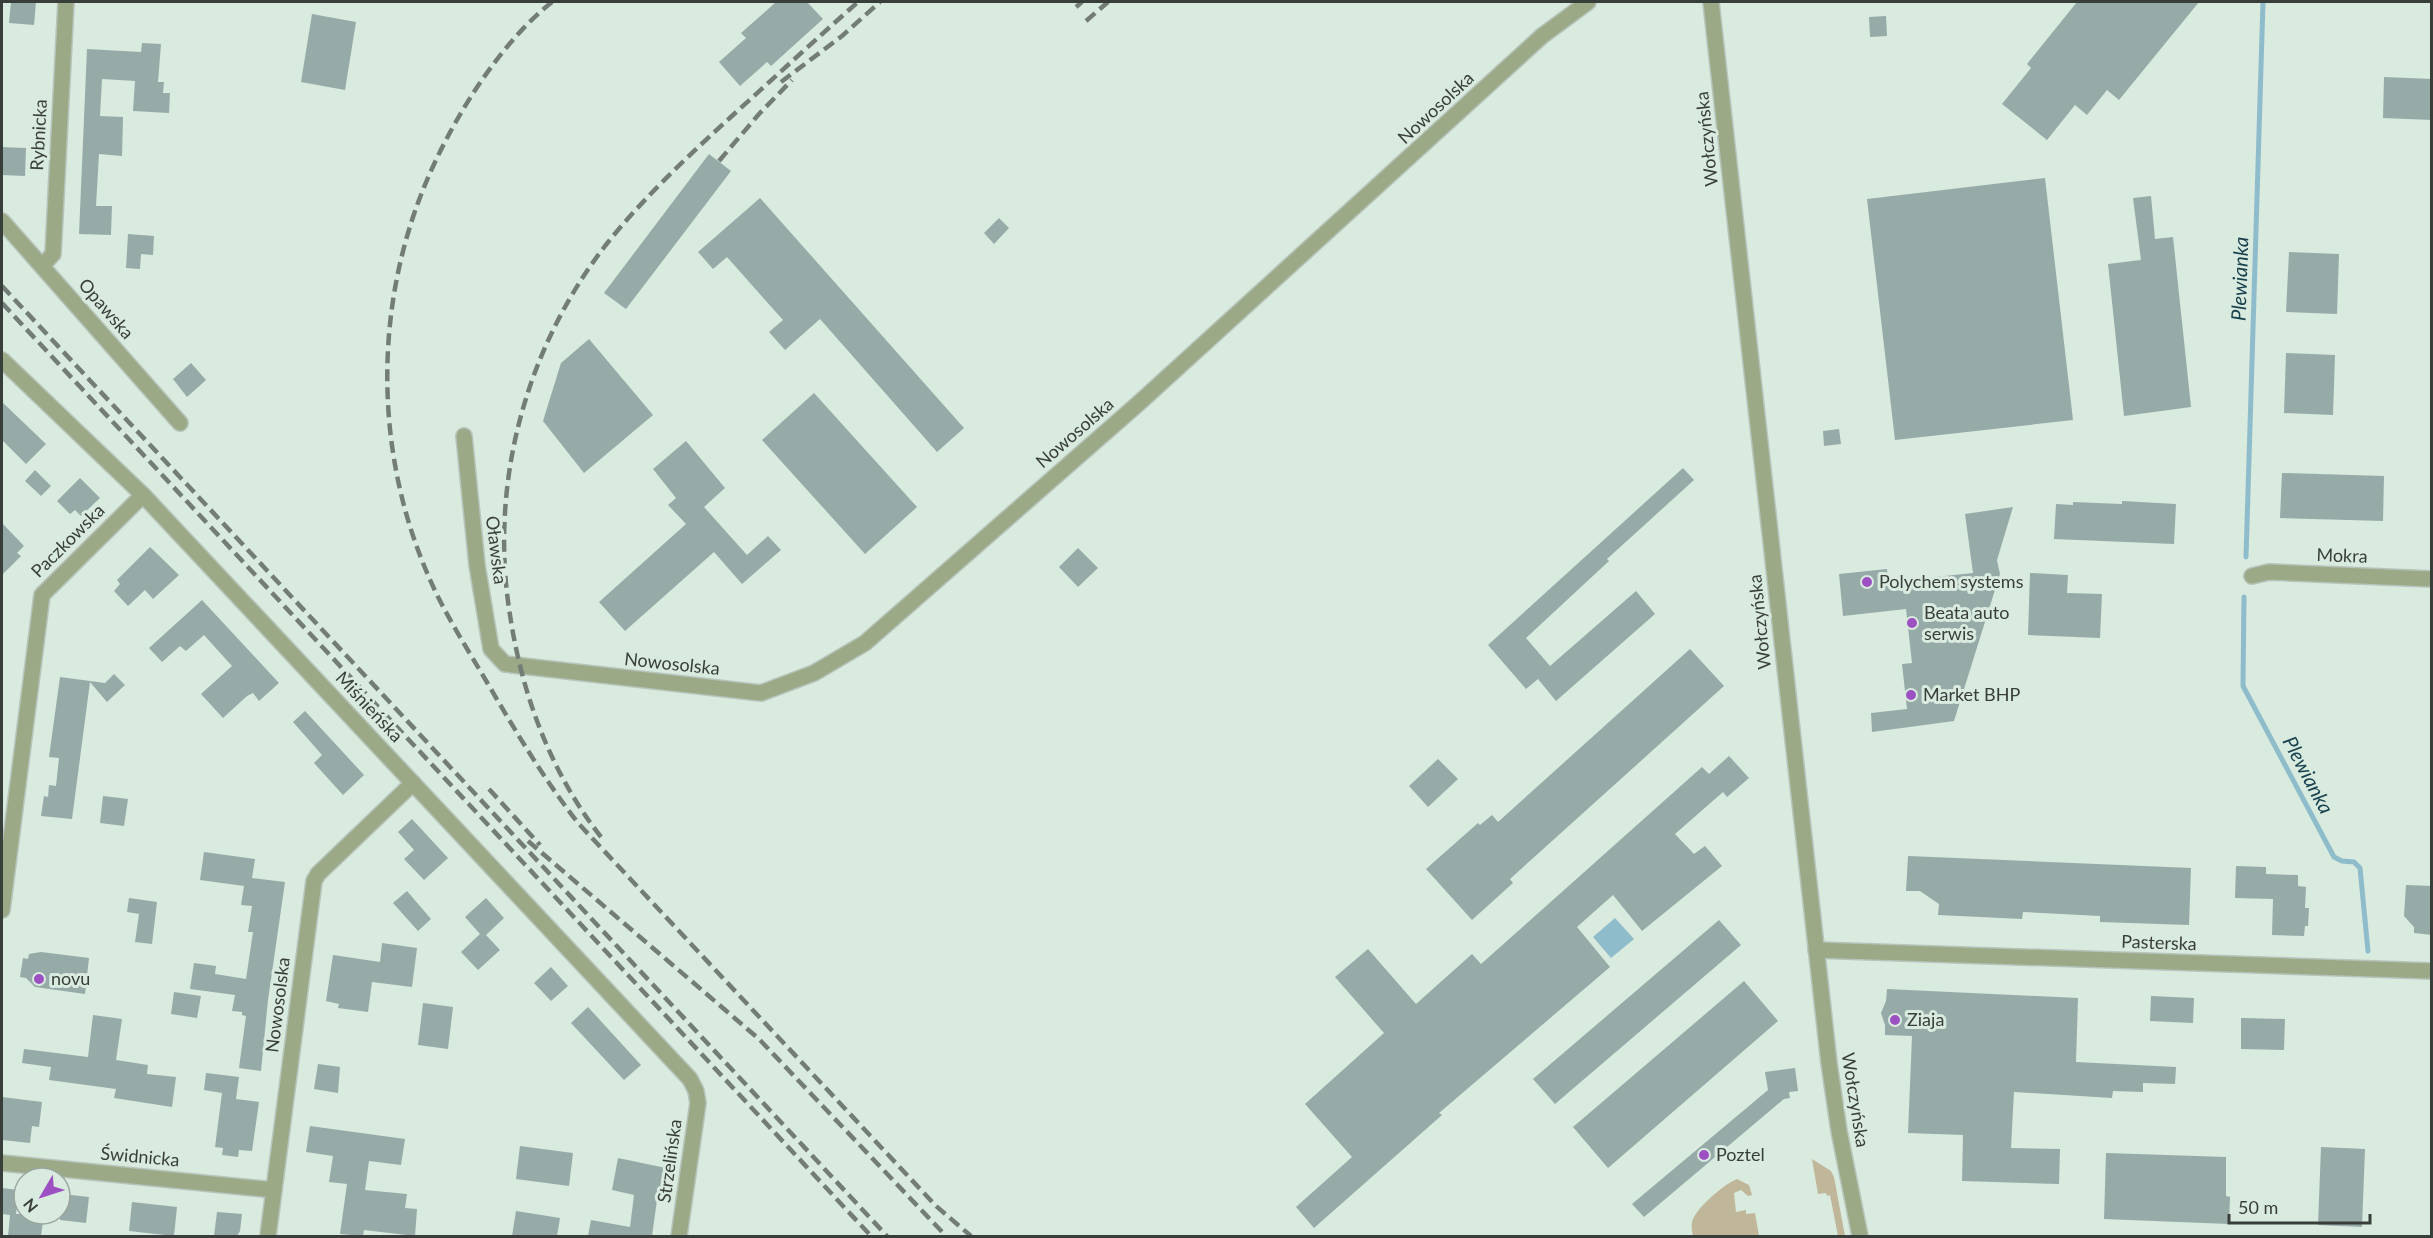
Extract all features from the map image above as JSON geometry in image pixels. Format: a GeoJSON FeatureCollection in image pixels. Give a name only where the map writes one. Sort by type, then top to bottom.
{"type":"FeatureCollection","features":[{"type":"Feature","properties":{"kind":"street","name":"Rybnicka"},"geometry":{"type":"LineString","coordinates":[[42,266],[53,254],[66,2]]}},
{"type":"Feature","properties":{"kind":"street","name":"Nowosolska"},"geometry":{"type":"LineString","coordinates":[[505,664],[761,693],[814,674],[866,643],[1139,403],[1542,36],[1588,2]]}},
{"type":"Feature","properties":{"kind":"street","name":"Wołczyńska"},"geometry":{"type":"LineString","coordinates":[[1711,2],[1816,950],[1839,1131],[1860,1236]]}},
{"type":"Feature","properties":{"kind":"street","name":"Opawska"},"geometry":{"type":"LineString","coordinates":[[2,220],[180,423]]}},
{"type":"Feature","properties":{"kind":"street","name":"Miśnieńska"},"geometry":{"type":"LineString","coordinates":[[2,360],[142,495],[690,1079],[696,1091]]}},
{"type":"Feature","properties":{"kind":"street","name":"Oławska"},"geometry":{"type":"LineString","coordinates":[[464,436],[477,565],[491,649],[505,664]]}},
{"type":"Feature","properties":{"kind":"street","name":"Paczkowska"},"geometry":{"type":"LineString","coordinates":[[2,910],[42,595],[142,495]]}},
{"type":"Feature","properties":{"kind":"street","name":"Mokra"},"geometry":{"type":"LineString","coordinates":[[2252,576],[2270,572],[2432,579]]}},
{"type":"Feature","properties":{"kind":"street","name":"Nowosolska"},"geometry":{"type":"LineString","coordinates":[[268,1236],[314,881],[318,874],[413,783]]}},
{"type":"Feature","properties":{"kind":"street","name":"Pasterska"},"geometry":{"type":"LineString","coordinates":[[1816,950],[2432,972]]}},
{"type":"Feature","properties":{"kind":"street","name":"Strzelińska"},"geometry":{"type":"LineString","coordinates":[[679,1236],[698,1103],[696,1091]]}},
{"type":"Feature","properties":{"kind":"street","name":"Świdnicka"},"geometry":{"type":"LineString","coordinates":[[2,1164],[274,1190]]}},
{"type":"Feature","properties":{"kind":"shaded area"},"geometry":{"type":"Polygon","coordinates":[[[1812,1159],[1831,1171],[1834,1177],[1845,1236],[1838,1236],[1830,1195],[1818,1194],[1812,1159]]]}},
{"type":"Feature","properties":{"kind":"shaded area"},"geometry":{"type":"Polygon","coordinates":[[[1737,1179],[1749,1185],[1752,1195],[1748,1196],[1741,1190],[1734,1193],[1736,1212],[1746,1210],[1746,1214],[1755,1213],[1759,1236],[1693,1236],[1692,1222],[1698,1210],[1718,1191],[1737,1179]]]}},
{"type":"Feature","properties":{"kind":"water"},"geometry":{"type":"Polygon","coordinates":[[[1615,918],[1634,939],[1611,958],[1593,937],[1615,918]]]}},
{"type":"Feature","properties":{"kind":"building"},"geometry":{"type":"Polygon","coordinates":[[[11,2],[36,2],[34,25],[9,23],[11,2]]]}},
{"type":"Feature","properties":{"kind":"building"},"geometry":{"type":"Polygon","coordinates":[[[776,2],[807,2],[823,19],[771,66],[767,62],[740,86],[719,62],[746,38],[741,33],[776,2]]]}},
{"type":"Feature","properties":{"kind":"building"},"geometry":{"type":"Polygon","coordinates":[[[2077,2],[2199,2],[2119,100],[2107,90],[2087,115],[2075,105],[2047,140],[2002,104],[2031,68],[2027,64],[2077,2]]]}},
{"type":"Feature","properties":{"kind":"building"},"geometry":{"type":"Polygon","coordinates":[[[312,14],[356,22],[345,90],[301,82],[312,14]]]}},
{"type":"Feature","properties":{"kind":"building"},"geometry":{"type":"Polygon","coordinates":[[[1886,16],[1887,36],[1870,37],[1869,17],[1886,16]]]}},
{"type":"Feature","properties":{"kind":"building"},"geometry":{"type":"Polygon","coordinates":[[[142,43],[161,44],[158,82],[164,82],[163,93],[170,93],[169,113],[133,111],[135,81],[102,79],[100,116],[123,117],[122,156],[99,154],[96,206],[112,206],[111,235],[79,234],[87,49],[141,52],[142,43]]]}},
{"type":"Feature","properties":{"kind":"building"},"geometry":{"type":"Polygon","coordinates":[[[2384,77],[2432,79],[2432,120],[2383,118],[2384,77]]]}},
{"type":"Feature","properties":{"kind":"building"},"geometry":{"type":"Polygon","coordinates":[[[2,147],[26,148],[25,176],[2,175],[2,147]]]}},
{"type":"Feature","properties":{"kind":"building"},"geometry":{"type":"Polygon","coordinates":[[[709,154],[731,171],[626,309],[604,293],[709,154]]]}},
{"type":"Feature","properties":{"kind":"building"},"geometry":{"type":"Polygon","coordinates":[[[2045,178],[2073,420],[1895,440],[1867,199],[2045,178]]]}},
{"type":"Feature","properties":{"kind":"building"},"geometry":{"type":"Polygon","coordinates":[[[2151,196],[2155,239],[2173,237],[2191,407],[2124,416],[2108,264],[2141,260],[2133,198],[2151,196]]]}},
{"type":"Feature","properties":{"kind":"building"},"geometry":{"type":"Polygon","coordinates":[[[760,198],[964,428],[937,452],[820,319],[785,350],[769,332],[783,320],[727,257],[713,269],[698,252],[760,198]]]}},
{"type":"Feature","properties":{"kind":"building"},"geometry":{"type":"Polygon","coordinates":[[[999,218],[1009,228],[994,244],[984,233],[999,218]]]}},
{"type":"Feature","properties":{"kind":"building"},"geometry":{"type":"Polygon","coordinates":[[[128,234],[154,236],[153,255],[141,254],[140,269],[126,268],[128,234]]]}},
{"type":"Feature","properties":{"kind":"building"},"geometry":{"type":"Polygon","coordinates":[[[2289,252],[2339,254],[2337,314],[2286,312],[2289,252]]]}},
{"type":"Feature","properties":{"kind":"building"},"geometry":{"type":"Polygon","coordinates":[[[589,339],[653,415],[584,473],[543,421],[561,363],[589,339]]]}},
{"type":"Feature","properties":{"kind":"building"},"geometry":{"type":"Polygon","coordinates":[[[2286,353],[2335,355],[2333,415],[2284,413],[2286,353]]]}},
{"type":"Feature","properties":{"kind":"building"},"geometry":{"type":"Polygon","coordinates":[[[191,363],[206,380],[187,397],[173,379],[191,363]]]}},
{"type":"Feature","properties":{"kind":"building"},"geometry":{"type":"Polygon","coordinates":[[[814,393],[917,507],[865,554],[762,440],[814,393]]]}},
{"type":"Feature","properties":{"kind":"building"},"geometry":{"type":"Polygon","coordinates":[[[2,402],[46,444],[26,464],[2,440],[2,402]]]}},
{"type":"Feature","properties":{"kind":"building"},"geometry":{"type":"Polygon","coordinates":[[[1839,429],[1841,444],[1824,446],[1823,431],[1839,429]]]}},
{"type":"Feature","properties":{"kind":"building"},"geometry":{"type":"Polygon","coordinates":[[[686,441],[725,488],[704,507],[747,555],[768,536],[781,550],[742,584],[714,552],[625,631],[599,602],[686,524],[668,505],[676,498],[653,469],[686,441]]]}},
{"type":"Feature","properties":{"kind":"building"},"geometry":{"type":"Polygon","coordinates":[[[1683,468],[1694,480],[1607,559],[1609,561],[1526,638],[1550,666],[1636,591],[1655,614],[1556,701],[1538,679],[1526,689],[1488,645],[1683,468]]]}},
{"type":"Feature","properties":{"kind":"building"},"geometry":{"type":"Polygon","coordinates":[[[35,470],[51,486],[41,496],[25,481],[35,470]]]}},
{"type":"Feature","properties":{"kind":"building"},"geometry":{"type":"Polygon","coordinates":[[[2282,473],[2384,476],[2383,521],[2280,518],[2282,473]]]}},
{"type":"Feature","properties":{"kind":"building"},"geometry":{"type":"Polygon","coordinates":[[[80,478],[100,498],[81,516],[75,510],[70,514],[57,501],[80,478]]]}},
{"type":"Feature","properties":{"kind":"building"},"geometry":{"type":"Polygon","coordinates":[[[2122,501],[2176,504],[2174,544],[2054,539],[2056,504],[2073,505],[2073,502],[2122,504],[2122,501]]]}},
{"type":"Feature","properties":{"kind":"building"},"geometry":{"type":"Polygon","coordinates":[[[2013,507],[1997,560],[2000,574],[1954,721],[1872,732],[1871,713],[1907,709],[1902,664],[1912,663],[1906,609],[1843,616],[1839,574],[1887,569],[1888,582],[1973,573],[1965,514],[2013,507]]]}},
{"type":"Feature","properties":{"kind":"building"},"geometry":{"type":"Polygon","coordinates":[[[2,523],[24,546],[17,553],[21,556],[2,575],[2,523]]]}},
{"type":"Feature","properties":{"kind":"building"},"geometry":{"type":"Polygon","coordinates":[[[150,547],[179,575],[153,599],[145,590],[128,606],[114,591],[120,584],[117,580],[150,547]]]}},
{"type":"Feature","properties":{"kind":"building"},"geometry":{"type":"Polygon","coordinates":[[[1078,548],[1098,568],[1078,587],[1059,567],[1078,548]]]}},
{"type":"Feature","properties":{"kind":"building"},"geometry":{"type":"Polygon","coordinates":[[[2030,573],[2068,575],[2067,593],[2102,594],[2100,638],[2028,635],[2030,573]]]}},
{"type":"Feature","properties":{"kind":"building"},"geometry":{"type":"Polygon","coordinates":[[[202,600],[279,683],[259,701],[253,693],[247,696],[223,718],[201,694],[232,666],[204,635],[186,651],[180,646],[162,662],[149,648],[202,600]]]}},
{"type":"Feature","properties":{"kind":"building"},"geometry":{"type":"Polygon","coordinates":[[[1690,649],[1724,686],[1510,879],[1513,883],[1472,920],[1426,869],[1478,823],[1480,825],[1492,815],[1498,822],[1690,649]]]}},
{"type":"Feature","properties":{"kind":"building"},"geometry":{"type":"Polygon","coordinates":[[[114,674],[125,685],[107,702],[90,682],[72,819],[41,816],[44,796],[48,797],[49,785],[56,786],[59,758],[49,757],[60,677],[105,683],[114,674]]]}},
{"type":"Feature","properties":{"kind":"building"},"geometry":{"type":"Polygon","coordinates":[[[305,711],[364,775],[343,795],[314,763],[322,755],[293,722],[305,711]]]}},
{"type":"Feature","properties":{"kind":"building"},"geometry":{"type":"Polygon","coordinates":[[[1729,756],[1749,778],[1727,797],[1723,792],[1675,834],[1694,854],[1705,846],[1722,866],[1642,931],[1613,895],[1577,927],[1610,967],[1439,1113],[1442,1115],[1314,1228],[1296,1207],[1352,1157],[1305,1104],[1384,1033],[1335,977],[1368,949],[1416,1004],[1472,954],[1481,964],[1702,767],[1709,774],[1729,756]]]}},
{"type":"Feature","properties":{"kind":"building"},"geometry":{"type":"Polygon","coordinates":[[[1438,759],[1458,779],[1428,807],[1409,786],[1438,759]]]}},
{"type":"Feature","properties":{"kind":"building"},"geometry":{"type":"Polygon","coordinates":[[[103,796],[128,799],[124,826],[100,823],[103,796]]]}},
{"type":"Feature","properties":{"kind":"building"},"geometry":{"type":"Polygon","coordinates":[[[412,819],[448,858],[424,880],[404,859],[414,850],[398,832],[412,819]]]}},
{"type":"Feature","properties":{"kind":"building"},"geometry":{"type":"Polygon","coordinates":[[[204,852],[255,859],[252,878],[285,882],[268,1000],[261,1071],[239,1068],[246,1016],[242,1015],[242,1012],[232,1011],[235,995],[190,989],[194,963],[216,966],[215,974],[246,979],[253,932],[248,932],[252,906],[241,905],[244,886],[200,880],[204,852]]]}},
{"type":"Feature","properties":{"kind":"building"},"geometry":{"type":"Polygon","coordinates":[[[1908,856],[2191,868],[2189,925],[2100,922],[2100,916],[2023,912],[2022,919],[1938,915],[1939,904],[1920,891],[1906,891],[1908,856]]]}},
{"type":"Feature","properties":{"kind":"building"},"geometry":{"type":"Polygon","coordinates":[[[2236,866],[2266,867],[2266,874],[2298,875],[2298,886],[2306,887],[2305,908],[2309,908],[2308,926],[2305,926],[2304,936],[2272,935],[2273,899],[2235,898],[2236,866]]]}},
{"type":"Feature","properties":{"kind":"building"},"geometry":{"type":"Polygon","coordinates":[[[2406,885],[2432,886],[2432,935],[2414,933],[2414,927],[2404,916],[2406,885]]]}},
{"type":"Feature","properties":{"kind":"building"},"geometry":{"type":"Polygon","coordinates":[[[407,891],[431,919],[418,931],[393,903],[407,891]]]}},
{"type":"Feature","properties":{"kind":"building"},"geometry":{"type":"Polygon","coordinates":[[[129,898],[157,902],[152,944],[135,942],[139,914],[127,912],[129,898]]]}},
{"type":"Feature","properties":{"kind":"building"},"geometry":{"type":"Polygon","coordinates":[[[486,898],[504,918],[486,935],[500,950],[478,970],[461,952],[480,934],[465,917],[486,898]]]}},
{"type":"Feature","properties":{"kind":"building"},"geometry":{"type":"Polygon","coordinates":[[[1719,920],[1741,945],[1555,1104],[1533,1079],[1719,920]]]}},
{"type":"Feature","properties":{"kind":"building"},"geometry":{"type":"Polygon","coordinates":[[[382,943],[417,948],[412,987],[372,982],[368,1012],[338,1008],[339,1004],[326,1001],[333,955],[380,962],[382,943]]]}},
{"type":"Feature","properties":{"kind":"building"},"geometry":{"type":"Polygon","coordinates":[[[41,952],[89,958],[85,994],[35,987],[26,978],[20,977],[23,958],[28,959],[29,954],[41,952]]]}},
{"type":"Feature","properties":{"kind":"building"},"geometry":{"type":"Polygon","coordinates":[[[551,967],[568,986],[551,1001],[534,983],[551,967]]]}},
{"type":"Feature","properties":{"kind":"building"},"geometry":{"type":"Polygon","coordinates":[[[1744,981],[1778,1021],[1608,1168],[1573,1127],[1744,981]]]}},
{"type":"Feature","properties":{"kind":"building"},"geometry":{"type":"Polygon","coordinates":[[[1887,989],[2078,998],[2076,1062],[2176,1067],[2175,1084],[2143,1083],[2143,1092],[2113,1091],[2112,1098],[2014,1092],[2011,1148],[2060,1149],[2059,1184],[1962,1181],[1963,1135],[1908,1133],[1912,1036],[1885,1035],[1881,1013],[1886,1001],[1887,989]]]}},
{"type":"Feature","properties":{"kind":"building"},"geometry":{"type":"Polygon","coordinates":[[[174,992],[201,996],[197,1018],[171,1014],[174,992]]]}},
{"type":"Feature","properties":{"kind":"building"},"geometry":{"type":"Polygon","coordinates":[[[2151,996],[2194,998],[2193,1023],[2150,1021],[2151,996]]]}},
{"type":"Feature","properties":{"kind":"building"},"geometry":{"type":"Polygon","coordinates":[[[423,1003],[453,1007],[448,1049],[418,1045],[423,1003]]]}},
{"type":"Feature","properties":{"kind":"building"},"geometry":{"type":"Polygon","coordinates":[[[588,1007],[641,1065],[624,1080],[571,1023],[588,1007]]]}},
{"type":"Feature","properties":{"kind":"building"},"geometry":{"type":"Polygon","coordinates":[[[93,1015],[122,1019],[116,1060],[148,1065],[147,1074],[176,1077],[172,1107],[114,1098],[116,1089],[49,1080],[51,1067],[22,1063],[24,1049],[88,1057],[93,1015]]]}},
{"type":"Feature","properties":{"kind":"building"},"geometry":{"type":"Polygon","coordinates":[[[2241,1018],[2285,1019],[2284,1050],[2241,1049],[2241,1018]]]}},
{"type":"Feature","properties":{"kind":"building"},"geometry":{"type":"Polygon","coordinates":[[[318,1064],[340,1067],[338,1093],[314,1089],[318,1064]]]}},
{"type":"Feature","properties":{"kind":"building","name":"Poztel"},"geometry":{"type":"Polygon","coordinates":[[[1795,1068],[1798,1091],[1789,1092],[1790,1098],[1784,1099],[1644,1217],[1632,1204],[1768,1090],[1765,1072],[1795,1068]]]}},
{"type":"Feature","properties":{"kind":"building"},"geometry":{"type":"Polygon","coordinates":[[[206,1073],[239,1077],[236,1099],[259,1102],[252,1151],[239,1150],[238,1157],[222,1155],[223,1148],[215,1147],[222,1093],[204,1090],[206,1073]]]}},
{"type":"Feature","properties":{"kind":"building"},"geometry":{"type":"Polygon","coordinates":[[[2,1097],[42,1102],[39,1127],[32,1126],[30,1143],[2,1140],[2,1097]]]}},
{"type":"Feature","properties":{"kind":"building"},"geometry":{"type":"Polygon","coordinates":[[[310,1126],[405,1139],[401,1165],[369,1161],[365,1190],[407,1194],[405,1208],[417,1209],[415,1236],[364,1230],[363,1236],[340,1234],[347,1184],[329,1182],[333,1156],[306,1152],[310,1126]]]}},
{"type":"Feature","properties":{"kind":"building"},"geometry":{"type":"Polygon","coordinates":[[[520,1146],[573,1153],[569,1186],[516,1179],[520,1146]]]}},
{"type":"Feature","properties":{"kind":"building"},"geometry":{"type":"Polygon","coordinates":[[[2321,1147],[2365,1149],[2362,1227],[2318,1225],[2321,1147]]]}},
{"type":"Feature","properties":{"kind":"building"},"geometry":{"type":"Polygon","coordinates":[[[2106,1153],[2226,1157],[2226,1196],[2230,1197],[2229,1224],[2104,1219],[2106,1153]]]}},
{"type":"Feature","properties":{"kind":"building"},"geometry":{"type":"Polygon","coordinates":[[[618,1158],[666,1168],[659,1200],[657,1200],[652,1236],[588,1236],[591,1220],[630,1227],[634,1195],[612,1190],[618,1158]]]}},
{"type":"Feature","properties":{"kind":"building"},"geometry":{"type":"Polygon","coordinates":[[[2,1188],[12,1189],[12,1226],[42,1226],[41,1236],[8,1236],[10,1215],[2,1214],[2,1188]]]}},
{"type":"Feature","properties":{"kind":"building"},"geometry":{"type":"Polygon","coordinates":[[[72,1195],[89,1197],[86,1223],[72,1221],[72,1195]]]}},
{"type":"Feature","properties":{"kind":"building"},"geometry":{"type":"Polygon","coordinates":[[[132,1202],[177,1207],[174,1236],[129,1231],[132,1202]]]}},
{"type":"Feature","properties":{"kind":"building"},"geometry":{"type":"Polygon","coordinates":[[[516,1211],[560,1218],[557,1236],[512,1236],[516,1211]]]}},
{"type":"Feature","properties":{"kind":"building"},"geometry":{"type":"Polygon","coordinates":[[[217,1212],[242,1214],[240,1231],[237,1236],[214,1236],[217,1212]]]}},
{"type":"Feature","properties":{"kind":"waterway","name":"Plewianka"},"geometry":{"type":"LineString","coordinates":[[2246,557],[2263,2]]}},
{"type":"Feature","properties":{"kind":"waterway","name":"Plewianka"},"geometry":{"type":"LineString","coordinates":[[2244,597],[2243,686],[2334,857],[2342,861],[2354,862],[2360,868],[2368,951]]}},
{"type":"Feature","properties":{"kind":"railway"},"geometry":{"type":"LineString","coordinates":[[552,2],[534,17],[501,54],[458,117],[436,160],[416,210],[401,261],[391,314],[387,367],[389,420],[396,473],[409,525],[428,575],[456,630],[531,755],[578,823],[936,1206],[971,1236]]}},
{"type":"Feature","properties":{"kind":"railway"},"geometry":{"type":"LineString","coordinates":[[601,837],[567,787],[541,732],[522,674],[510,615],[505,566],[505,517],[510,469],[520,421],[534,374],[553,329],[577,286],[605,246],[635,211],[733,115],[858,2]]}},
{"type":"Feature","properties":{"kind":"railway"},"geometry":{"type":"LineString","coordinates":[[781,82],[842,36],[880,2]]}},
{"type":"Feature","properties":{"kind":"railway"},"geometry":{"type":"LineString","coordinates":[[1076,7],[1082,2]]}},
{"type":"Feature","properties":{"kind":"railway"},"geometry":{"type":"LineString","coordinates":[[1086,21],[1108,2]]}},
{"type":"Feature","properties":{"kind":"railway"},"geometry":{"type":"LineString","coordinates":[[719,161],[792,80]]}},
{"type":"Feature","properties":{"kind":"railway"},"geometry":{"type":"LineString","coordinates":[[2,286],[887,1236]]}},
{"type":"Feature","properties":{"kind":"railway"},"geometry":{"type":"LineString","coordinates":[[2,303],[871,1236]]}},
{"type":"Feature","properties":{"kind":"railway"},"geometry":{"type":"LineString","coordinates":[[489,789],[540,845]]}},
{"type":"Feature","properties":{"kind":"railway"},"geometry":{"type":"LineString","coordinates":[[528,841],[759,1039],[946,1236]]}},
{"type":"Feature","properties":{"kind":"place","name":"Polychem systems"},"geometry":{"type":"Point","coordinates":[1867,582]}},
{"type":"Feature","properties":{"kind":"place","name":"Beata auto serwis"},"geometry":{"type":"Point","coordinates":[1912,623]}},
{"type":"Feature","properties":{"kind":"place","name":"Market BHP"},"geometry":{"type":"Point","coordinates":[1911,695]}},
{"type":"Feature","properties":{"kind":"place","name":"novu"},"geometry":{"type":"Point","coordinates":[39,979]}},
{"type":"Feature","properties":{"kind":"place","name":"Ziaja"},"geometry":{"type":"Point","coordinates":[1895,1020]}},
{"type":"Feature","properties":{"kind":"place","name":"Poztel"},"geometry":{"type":"Point","coordinates":[1704,1155]}}]}
